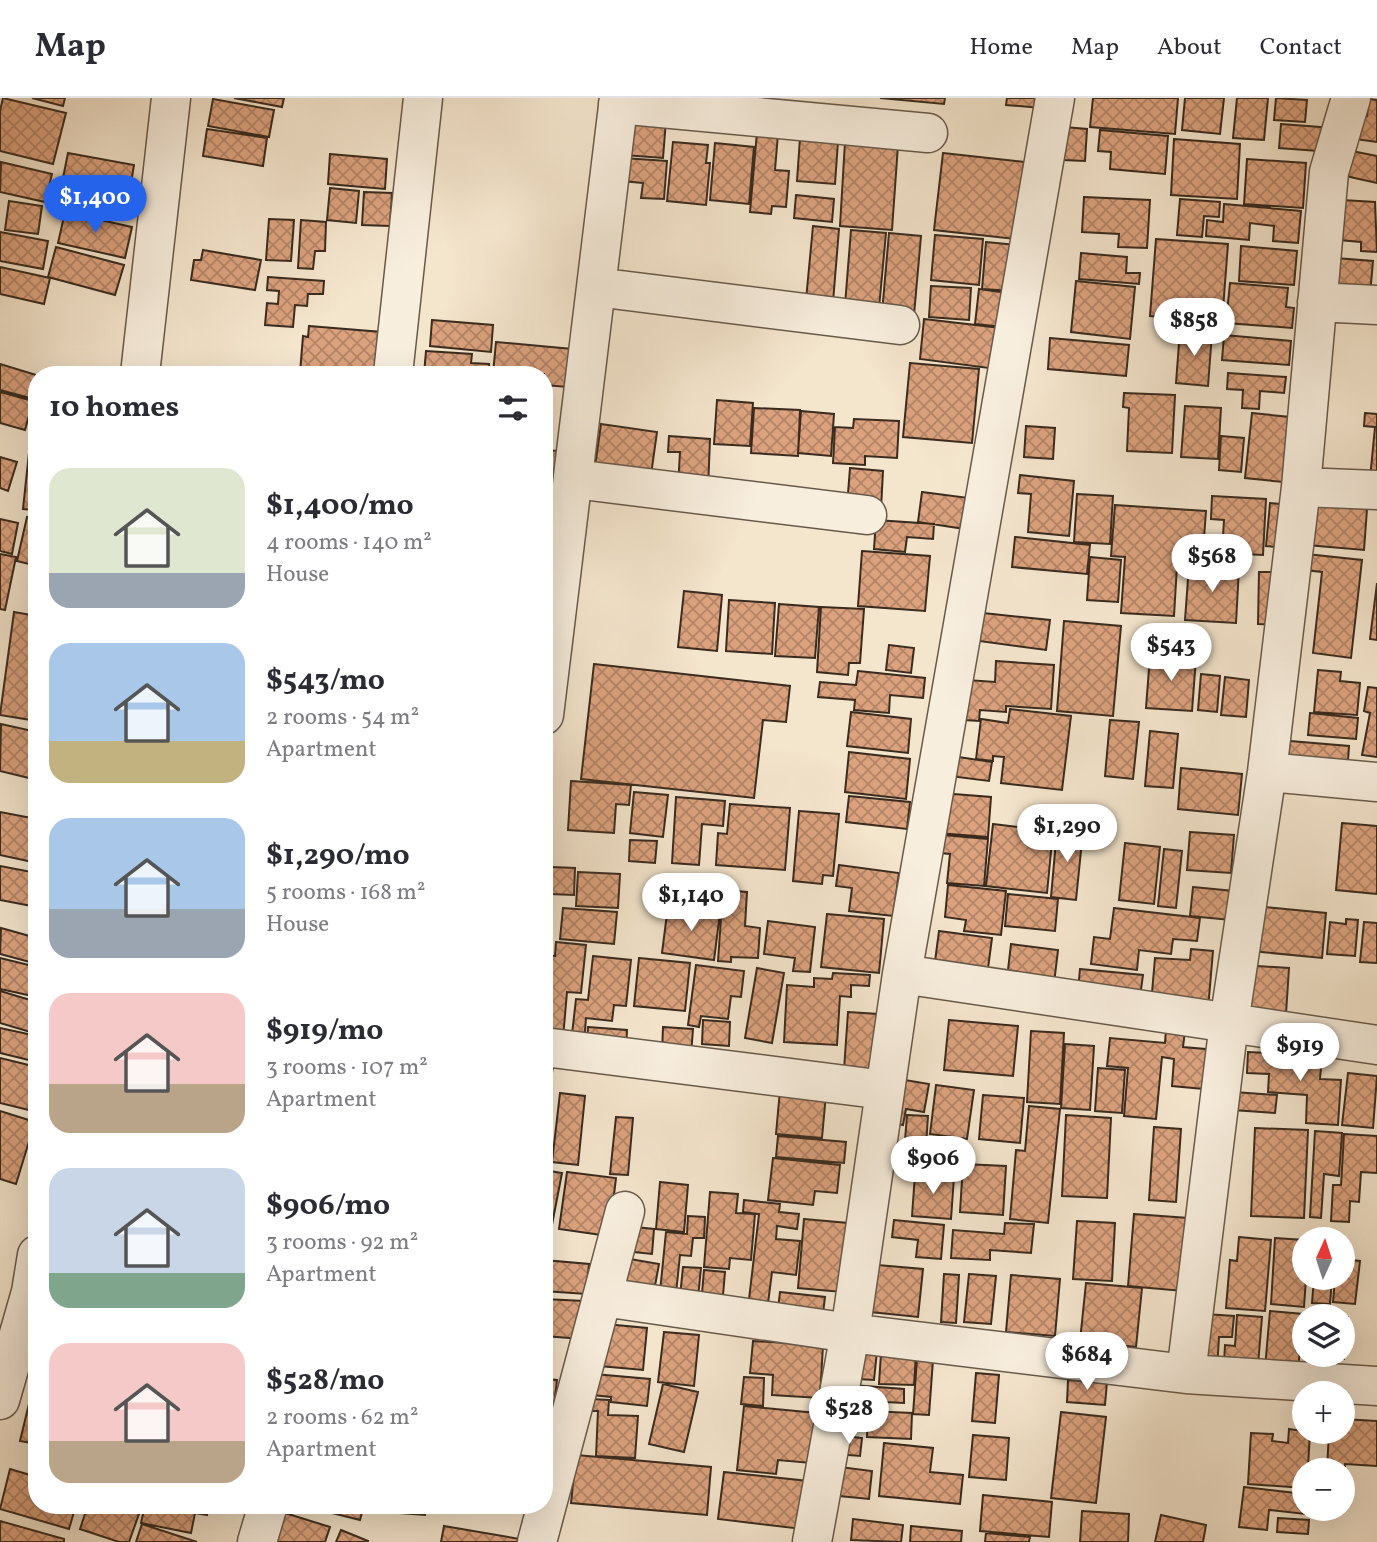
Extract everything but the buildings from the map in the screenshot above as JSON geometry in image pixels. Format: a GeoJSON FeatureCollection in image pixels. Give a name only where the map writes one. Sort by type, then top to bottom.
{"type":"FeatureCollection","features":[{"type":"Feature","properties":{"kind":"street"},"geometry":{"type":"LineString","coordinates":[[141,366],[171,98]]}},
{"type":"Feature","properties":{"kind":"street"},"geometry":{"type":"LineString","coordinates":[[394,366],[423,98]]}},
{"type":"Feature","properties":{"kind":"street"},"geometry":{"type":"LineString","coordinates":[[812,1542],[850,1333],[902,974],[1055,98]]}},
{"type":"Feature","properties":{"kind":"street"},"geometry":{"type":"LineString","coordinates":[[1186,1374],[1230,1023],[1267,772],[1301,487],[1329,172],[1350,98]]}},
{"type":"Feature","properties":{"kind":"street"},"geometry":{"type":"LineString","coordinates":[[553,582],[574,480],[618,101],[928,134]]}},
{"type":"Feature","properties":{"kind":"street"},"geometry":{"type":"LineString","coordinates":[[596,287],[900,325]]}},
{"type":"Feature","properties":{"kind":"street"},"geometry":{"type":"LineString","coordinates":[[1317,302],[1377,305]]}},
{"type":"Feature","properties":{"kind":"street"},"geometry":{"type":"LineString","coordinates":[[574,480],[867,515]]}},
{"type":"Feature","properties":{"kind":"street"},"geometry":{"type":"LineString","coordinates":[[1301,487],[1377,490]]}},
{"type":"Feature","properties":{"kind":"street"},"geometry":{"type":"LineString","coordinates":[[1267,772],[1377,782]]}},
{"type":"Feature","properties":{"kind":"street"},"geometry":{"type":"LineString","coordinates":[[902,974],[1377,1045]]}},
{"type":"Feature","properties":{"kind":"street"},"geometry":{"type":"LineString","coordinates":[[553,1047],[885,1090]]}},
{"type":"Feature","properties":{"kind":"street"},"geometry":{"type":"LineString","coordinates":[[553,1483],[625,1211]]}},
{"type":"Feature","properties":{"kind":"street"},"geometry":{"type":"LineString","coordinates":[[603,1297],[850,1333],[1186,1374],[1377,1386]]}},
{"type":"Feature","properties":{"kind":"street"},"geometry":{"type":"LineString","coordinates":[[0,1400],[28,1302]]}},
{"type":"Feature","properties":{"kind":"street"},"geometry":{"type":"LineString","coordinates":[[257,1542],[265,1514]]}},
{"type":"Feature","properties":{"kind":"street"},"geometry":{"type":"LineString","coordinates":[[537,1542],[545,1514]]}}]}
